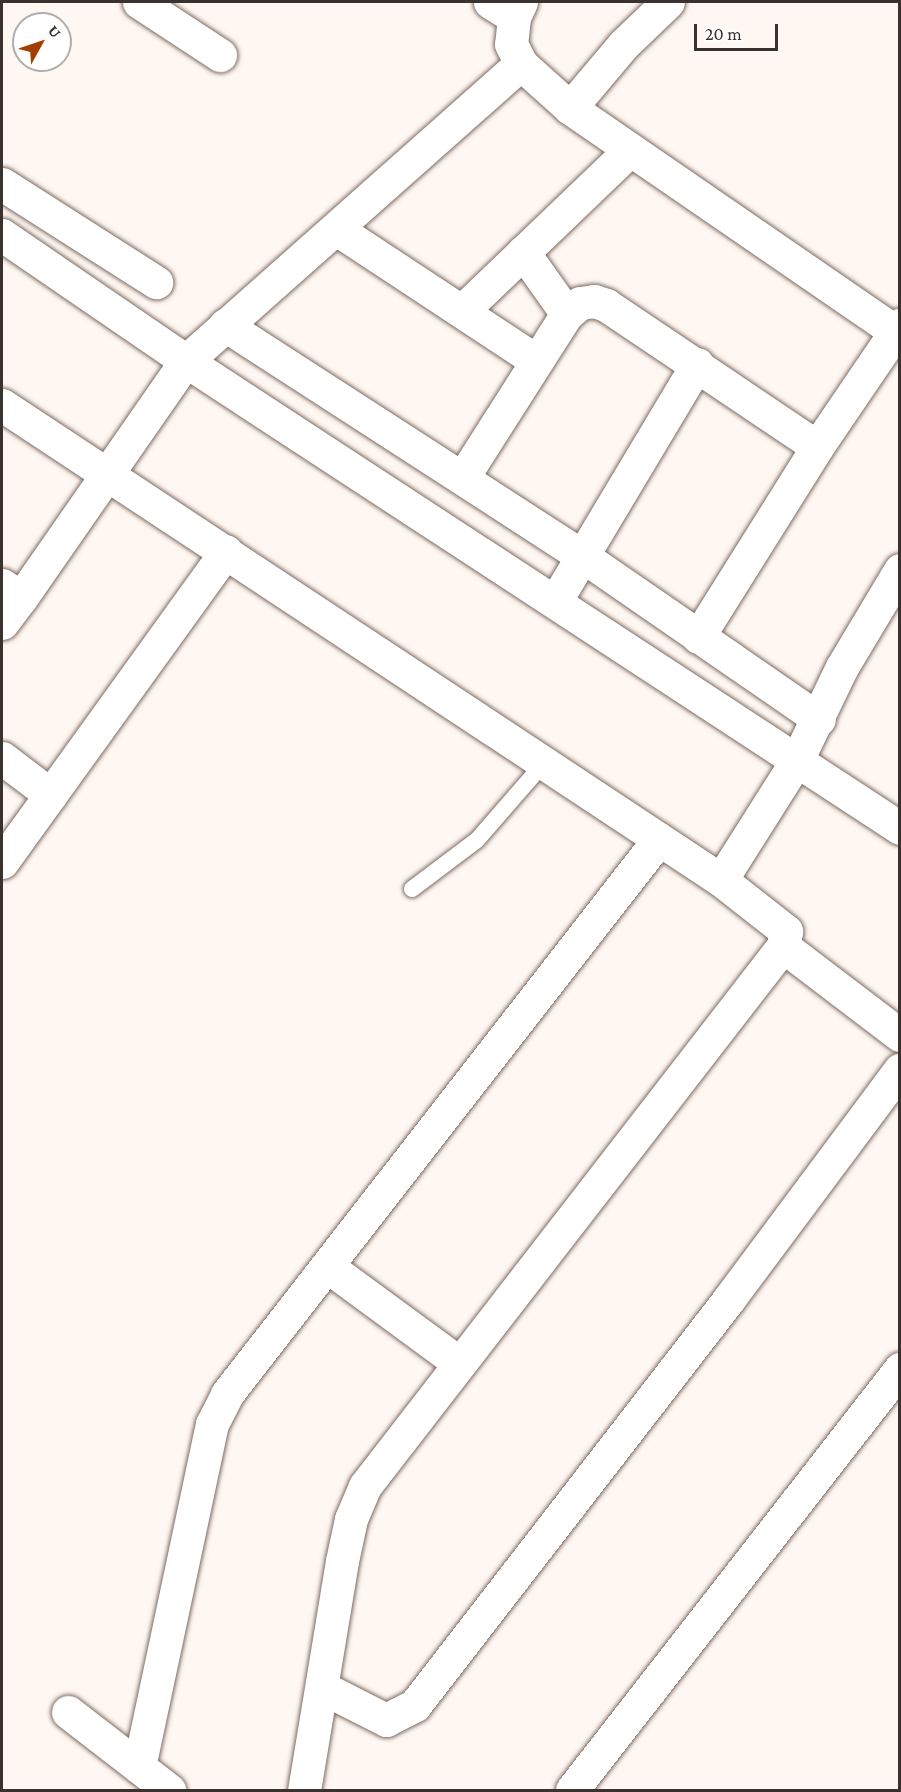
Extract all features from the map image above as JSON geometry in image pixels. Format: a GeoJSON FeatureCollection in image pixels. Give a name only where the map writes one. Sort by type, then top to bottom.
{"type":"FeatureCollection","features":[{"type":"Feature","properties":{"kind":"street"},"geometry":{"type":"LineString","coordinates":[[140,2],[220,55]]}},
{"type":"Feature","properties":{"kind":"street"},"geometry":{"type":"LineString","coordinates":[[570,108],[623,45],[668,2]]}},
{"type":"Feature","properties":{"kind":"street"},"geometry":{"type":"LineString","coordinates":[[508,7],[511,44],[521,64],[570,108],[629,151],[897,328],[817,447],[698,637]]}},
{"type":"Feature","properties":{"kind":"street"},"geometry":{"type":"LineString","coordinates":[[8,602],[110,474],[205,343],[338,230],[521,64]]}},
{"type":"Feature","properties":{"kind":"street"},"geometry":{"type":"LineString","coordinates":[[462,311],[629,151]]}},
{"type":"Feature","properties":{"kind":"street"},"geometry":{"type":"LineString","coordinates":[[2,184],[156,282]]}},
{"type":"Feature","properties":{"kind":"street"},"geometry":{"type":"LineString","coordinates":[[338,230],[537,361]]}},
{"type":"Feature","properties":{"kind":"street"},"geometry":{"type":"LineString","coordinates":[[2,235],[463,477],[569,578],[698,637],[809,737],[900,828]]}},
{"type":"Feature","properties":{"kind":"street"},"geometry":{"type":"LineString","coordinates":[[523,252],[567,314]]}},
{"type":"Feature","properties":{"kind":"street"},"geometry":{"type":"LineString","coordinates":[[463,477],[567,314],[580,303],[594,301],[606,305],[697,364],[817,447]]}},
{"type":"Feature","properties":{"kind":"street"},"geometry":{"type":"LineString","coordinates":[[205,343],[569,578],[809,737]]}},
{"type":"Feature","properties":{"kind":"street"},"geometry":{"type":"LineString","coordinates":[[569,578],[697,364]]}},
{"type":"Feature","properties":{"kind":"street"},"geometry":{"type":"LineString","coordinates":[[2,405],[110,474],[721,880],[783,926],[783,946],[365,1486],[351,1519],[304,1791]]}},
{"type":"Feature","properties":{"kind":"street"},"geometry":{"type":"LineString","coordinates":[[2,862],[226,551]]}},
{"type":"Feature","properties":{"kind":"street"},"geometry":{"type":"LineString","coordinates":[[721,880],[809,737],[842,667],[900,570]]}},
{"type":"Feature","properties":{"kind":"street"},"geometry":{"type":"LineString","coordinates":[[2,758],[51,795]]}},
{"type":"Feature","properties":{"kind":"street"},"geometry":{"type":"LineString","coordinates":[[139,1767],[212,1424],[227,1394],[659,839]]}},
{"type":"Feature","properties":{"kind":"street"},"geometry":{"type":"LineString","coordinates":[[783,946],[900,1035]]}},
{"type":"Feature","properties":{"kind":"street"},"geometry":{"type":"LineString","coordinates":[[323,1688],[386,1720],[415,1705],[722,1309],[900,1070]]}},
{"type":"Feature","properties":{"kind":"street"},"geometry":{"type":"LineString","coordinates":[[327,1266],[459,1363]]}},
{"type":"Feature","properties":{"kind":"street"},"geometry":{"type":"LineString","coordinates":[[572,1791],[900,1369]]}},
{"type":"Feature","properties":{"kind":"street"},"geometry":{"type":"LineString","coordinates":[[68,1712],[170,1791]]}},
{"type":"Feature","properties":{"kind":"lane"},"geometry":{"type":"LineString","coordinates":[[412,890],[477,840],[543,763]]}}]}
